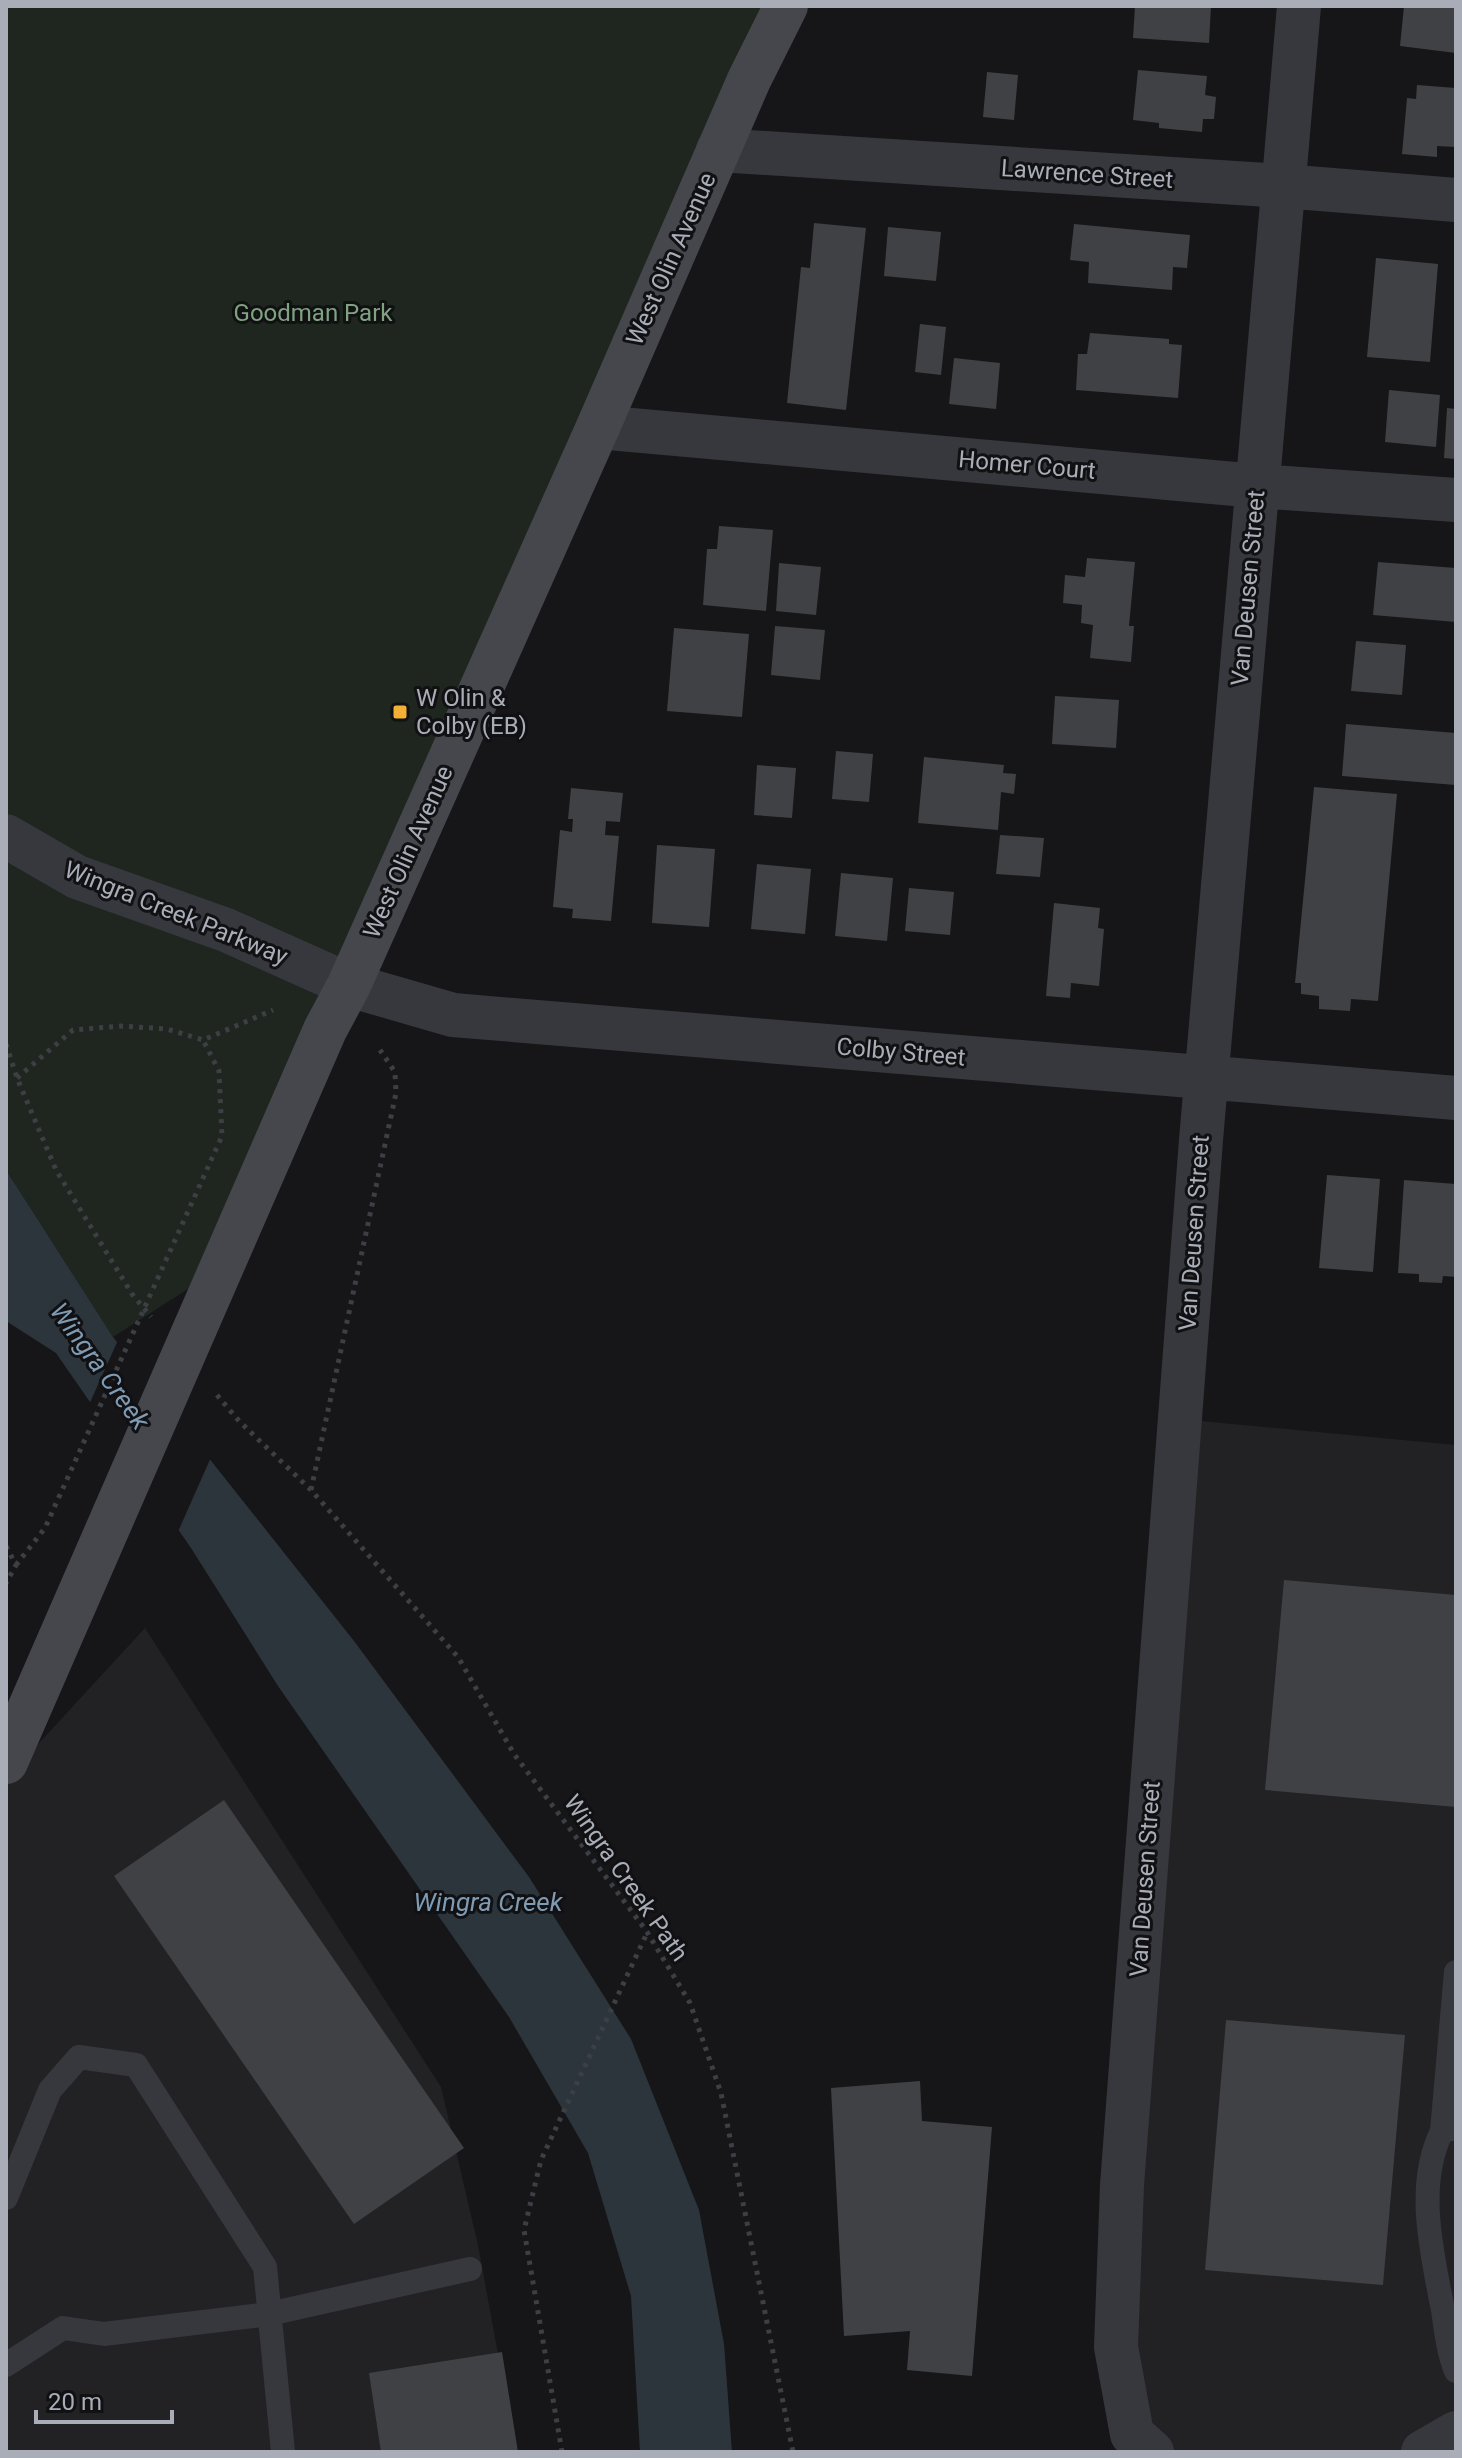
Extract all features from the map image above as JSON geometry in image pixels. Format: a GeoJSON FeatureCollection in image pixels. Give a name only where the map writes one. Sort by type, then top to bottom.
{"type":"FeatureCollection","features":[{"type":"Feature","properties":{"kind":"street","name":"West Olin Avenue"},"geometry":{"type":"LineString","coordinates":[[749,80],[775,6]]}},
{"type":"Feature","properties":{"kind":"street","name":"West Olin Avenue"},"geometry":{"type":"LineString","coordinates":[[6,1762],[325,1030],[349,985],[749,80],[786,6]]}},
{"type":"Feature","properties":{"kind":"street","name":"Van Deusen Street"},"geometry":{"type":"LineString","coordinates":[[1152,2452],[1132,2434],[1116,2347],[1122,2185],[1206,1078],[1299,6]]}},
{"type":"Feature","properties":{"kind":"street","name":"Lawrence Street"},"geometry":{"type":"LineString","coordinates":[[718,150],[1456,200]]}},
{"type":"Feature","properties":{"kind":"street","name":"Homer Court"},"geometry":{"type":"LineString","coordinates":[[598,427],[1257,486],[1456,500]]}},
{"type":"Feature","properties":{"kind":"street","name":"Wingra Creek Parkway"},"geometry":{"type":"LineString","coordinates":[[6,836],[77,877],[226,930],[349,985]]}},
{"type":"Feature","properties":{"kind":"street","name":"Colby Street"},"geometry":{"type":"LineString","coordinates":[[349,985],[453,1015],[1456,1098]]}},
{"type":"Feature","properties":{"kind":"street"},"geometry":{"type":"LineString","coordinates":[[1423,2452],[1456,2433]]}},
{"type":"Feature","properties":{"kind":"lane"},"geometry":{"type":"LineString","coordinates":[[1456,1972],[1449,2130],[1432,2151],[1428,2226],[1456,2371]]}},
{"type":"Feature","properties":{"kind":"lane"},"geometry":{"type":"LineString","coordinates":[[6,2198],[50,2090],[79,2057],[136,2065],[265,2267],[283,2452]]}},
{"type":"Feature","properties":{"kind":"lane"},"geometry":{"type":"LineString","coordinates":[[6,2365],[63,2328],[104,2334],[269,2314],[470,2269]]}},
{"type":"Feature","properties":{"kind":"path"},"geometry":{"type":"LineString","coordinates":[[17,1078],[73,1030],[121,1026],[167,1029],[203,1040],[273,1010]]}},
{"type":"Feature","properties":{"kind":"path"},"geometry":{"type":"LineString","coordinates":[[6,1583],[45,1528],[222,1136],[219,1071],[203,1040]]}},
{"type":"Feature","properties":{"kind":"path"},"geometry":{"type":"LineString","coordinates":[[6,1044],[56,1170],[132,1294]]}},
{"type":"Feature","properties":{"kind":"path"},"geometry":{"type":"LineString","coordinates":[[311,1490],[396,1093],[395,1072],[380,1050]]}},
{"type":"Feature","properties":{"kind":"path","name":"Wingra Creek Path"},"geometry":{"type":"LineString","coordinates":[[239,1421],[311,1490],[458,1657],[514,1754],[647,1932],[690,2003],[721,2093],[793,2452]]}},
{"type":"Feature","properties":{"kind":"path"},"geometry":{"type":"LineString","coordinates":[[6,1546],[16,1565]]}},
{"type":"Feature","properties":{"kind":"path"},"geometry":{"type":"LineString","coordinates":[[562,2452],[524,2230],[541,2160],[647,1932]]}},
{"type":"Feature","properties":{"kind":"shaded area"},"geometry":{"type":"Polygon","coordinates":[[[1180,1419],[1456,1445],[1456,2433],[1423,2452],[1152,2452],[1116,2347],[1180,1419]]]}},
{"type":"Feature","properties":{"kind":"shaded area"},"geometry":{"type":"Polygon","coordinates":[[[145,1628],[441,2087],[478,2245],[516,2452],[6,2452],[6,1779],[145,1628]]]}},
{"type":"Feature","properties":{"kind":"green space","name":"Goodman Park"},"geometry":{"type":"Polygon","coordinates":[[[6,6],[775,6],[224,1266],[113,1337],[6,1170],[6,6]]]}},
{"type":"Feature","properties":{"kind":"water","name":"Wingra Creek"},"geometry":{"type":"Polygon","coordinates":[[[6,1170],[113,1337],[354,1641],[529,1877],[631,2039],[699,2210],[724,2344],[732,2452],[640,2452],[631,2296],[588,2153],[509,2017],[278,1686],[191,1548],[56,1353],[6,1321],[6,1170]]]}},
{"type":"Feature","properties":{"kind":"pier"},"geometry":{"type":"Polygon","coordinates":[[[119,1338],[212,1455],[177,1534],[88,1407],[119,1338]]]}},
{"type":"Feature","properties":{"kind":"building"},"geometry":{"type":"Polygon","coordinates":[[[1135,6],[1211,6],[1209,43],[1133,38],[1135,6]]]}},
{"type":"Feature","properties":{"kind":"building"},"geometry":{"type":"Polygon","coordinates":[[[1404,6],[1456,6],[1456,53],[1400,46],[1404,6]]]}},
{"type":"Feature","properties":{"kind":"building"},"geometry":{"type":"Polygon","coordinates":[[[1138,70],[1207,76],[1205,95],[1216,97],[1214,119],[1203,119],[1202,132],[1159,128],[1159,123],[1133,120],[1138,70]]]}},
{"type":"Feature","properties":{"kind":"building"},"geometry":{"type":"Polygon","coordinates":[[[987,72],[1018,75],[1014,120],[983,117],[987,72]]]}},
{"type":"Feature","properties":{"kind":"building"},"geometry":{"type":"Polygon","coordinates":[[[1417,85],[1456,88],[1456,147],[1437,146],[1437,157],[1402,154],[1407,98],[1416,99],[1417,85]]]}},
{"type":"Feature","properties":{"kind":"building"},"geometry":{"type":"Polygon","coordinates":[[[814,223],[866,228],[846,410],[787,403],[801,267],[810,268],[814,223]]]}},
{"type":"Feature","properties":{"kind":"building"},"geometry":{"type":"Polygon","coordinates":[[[1074,224],[1190,235],[1187,268],[1173,267],[1172,290],[1088,283],[1089,262],[1070,260],[1074,224]]]}},
{"type":"Feature","properties":{"kind":"building"},"geometry":{"type":"Polygon","coordinates":[[[888,227],[941,232],[936,281],[884,276],[888,227]]]}},
{"type":"Feature","properties":{"kind":"building"},"geometry":{"type":"Polygon","coordinates":[[[1376,258],[1438,264],[1430,362],[1367,357],[1376,258]]]}},
{"type":"Feature","properties":{"kind":"building"},"geometry":{"type":"Polygon","coordinates":[[[920,324],[946,327],[941,375],[915,372],[920,324]]]}},
{"type":"Feature","properties":{"kind":"building"},"geometry":{"type":"Polygon","coordinates":[[[1090,333],[1169,339],[1169,344],[1182,345],[1178,398],[1076,390],[1078,354],[1087,354],[1090,333]]]}},
{"type":"Feature","properties":{"kind":"building"},"geometry":{"type":"Polygon","coordinates":[[[954,358],[1000,363],[996,409],[949,404],[954,358]]]}},
{"type":"Feature","properties":{"kind":"building"},"geometry":{"type":"Polygon","coordinates":[[[1389,390],[1440,395],[1436,447],[1385,442],[1389,390]]]}},
{"type":"Feature","properties":{"kind":"building"},"geometry":{"type":"Polygon","coordinates":[[[1447,408],[1456,409],[1456,459],[1444,458],[1447,408]]]}},
{"type":"Feature","properties":{"kind":"building"},"geometry":{"type":"Polygon","coordinates":[[[719,526],[773,530],[766,611],[703,605],[707,549],[717,549],[719,526]]]}},
{"type":"Feature","properties":{"kind":"building"},"geometry":{"type":"Polygon","coordinates":[[[1087,558],[1135,562],[1129,626],[1134,626],[1131,662],[1090,658],[1093,625],[1081,623],[1082,605],[1063,603],[1065,575],[1085,577],[1087,558]]]}},
{"type":"Feature","properties":{"kind":"building"},"geometry":{"type":"Polygon","coordinates":[[[1378,562],[1456,568],[1456,622],[1373,615],[1378,562]]]}},
{"type":"Feature","properties":{"kind":"building"},"geometry":{"type":"Polygon","coordinates":[[[779,563],[821,567],[816,615],[776,611],[779,563]]]}},
{"type":"Feature","properties":{"kind":"building"},"geometry":{"type":"Polygon","coordinates":[[[775,626],[825,630],[820,680],[771,675],[775,626]]]}},
{"type":"Feature","properties":{"kind":"building"},"geometry":{"type":"Polygon","coordinates":[[[674,628],[749,634],[742,717],[667,711],[674,628]]]}},
{"type":"Feature","properties":{"kind":"building"},"geometry":{"type":"Polygon","coordinates":[[[1356,641],[1406,645],[1402,695],[1351,691],[1356,641]]]}},
{"type":"Feature","properties":{"kind":"building"},"geometry":{"type":"Polygon","coordinates":[[[1055,696],[1119,700],[1116,748],[1052,744],[1055,696]]]}},
{"type":"Feature","properties":{"kind":"building"},"geometry":{"type":"Polygon","coordinates":[[[1346,724],[1456,733],[1456,785],[1342,776],[1346,724]]]}},
{"type":"Feature","properties":{"kind":"building"},"geometry":{"type":"Polygon","coordinates":[[[836,751],[873,754],[869,802],[832,799],[836,751]]]}},
{"type":"Feature","properties":{"kind":"building"},"geometry":{"type":"Polygon","coordinates":[[[924,757],[1004,765],[1003,773],[1016,774],[1014,794],[1001,792],[998,830],[918,823],[924,757]]]}},
{"type":"Feature","properties":{"kind":"building"},"geometry":{"type":"Polygon","coordinates":[[[757,765],[796,768],[792,818],[754,815],[757,765]]]}},
{"type":"Feature","properties":{"kind":"building"},"geometry":{"type":"Polygon","coordinates":[[[1314,787],[1397,794],[1378,1001],[1351,999],[1350,1011],[1319,1009],[1319,996],[1301,994],[1301,983],[1295,983],[1314,787]]]}},
{"type":"Feature","properties":{"kind":"building"},"geometry":{"type":"Polygon","coordinates":[[[571,788],[623,793],[620,822],[606,821],[605,835],[619,836],[611,921],[572,918],[573,909],[553,907],[560,830],[572,832],[573,819],[568,819],[571,788]]]}},
{"type":"Feature","properties":{"kind":"building"},"geometry":{"type":"Polygon","coordinates":[[[1000,835],[1044,838],[1040,877],[996,874],[1000,835]]]}},
{"type":"Feature","properties":{"kind":"building"},"geometry":{"type":"Polygon","coordinates":[[[657,845],[715,849],[709,927],[652,923],[657,845]]]}},
{"type":"Feature","properties":{"kind":"building"},"geometry":{"type":"Polygon","coordinates":[[[757,864],[811,869],[805,934],[751,929],[757,864]]]}},
{"type":"Feature","properties":{"kind":"building"},"geometry":{"type":"Polygon","coordinates":[[[841,873],[893,878],[887,941],[835,936],[841,873]]]}},
{"type":"Feature","properties":{"kind":"building"},"geometry":{"type":"Polygon","coordinates":[[[909,888],[954,892],[950,935],[905,931],[909,888]]]}},
{"type":"Feature","properties":{"kind":"building"},"geometry":{"type":"Polygon","coordinates":[[[1054,903],[1100,908],[1098,928],[1104,929],[1099,986],[1071,983],[1070,998],[1046,996],[1054,903]]]}},
{"type":"Feature","properties":{"kind":"building"},"geometry":{"type":"Polygon","coordinates":[[[1327,1175],[1380,1179],[1373,1272],[1319,1268],[1327,1175]]]}},
{"type":"Feature","properties":{"kind":"building"},"geometry":{"type":"Polygon","coordinates":[[[1404,1180],[1456,1184],[1456,1277],[1443,1276],[1442,1283],[1419,1282],[1419,1274],[1398,1273],[1404,1180]]]}},
{"type":"Feature","properties":{"kind":"building"},"geometry":{"type":"Polygon","coordinates":[[[1284,1580],[1456,1595],[1456,1807],[1265,1790],[1284,1580]]]}},
{"type":"Feature","properties":{"kind":"building"},"geometry":{"type":"Polygon","coordinates":[[[224,1800],[464,2148],[354,2224],[114,1876],[224,1800]]]}},
{"type":"Feature","properties":{"kind":"building"},"geometry":{"type":"Polygon","coordinates":[[[1226,2020],[1405,2035],[1383,2285],[1205,2270],[1226,2020]]]}},
{"type":"Feature","properties":{"kind":"building"},"geometry":{"type":"Polygon","coordinates":[[[920,2081],[922,2121],[992,2127],[972,2376],[907,2370],[910,2331],[844,2336],[831,2088],[920,2081]]]}},
{"type":"Feature","properties":{"kind":"building"},"geometry":{"type":"Polygon","coordinates":[[[502,2352],[518,2452],[381,2452],[369,2373],[502,2352]]]}},
{"type":"Feature","properties":{"kind":"place","name":"W Olin & Colby (EB)"},"geometry":{"type":"Point","coordinates":[400,712]}}]}
